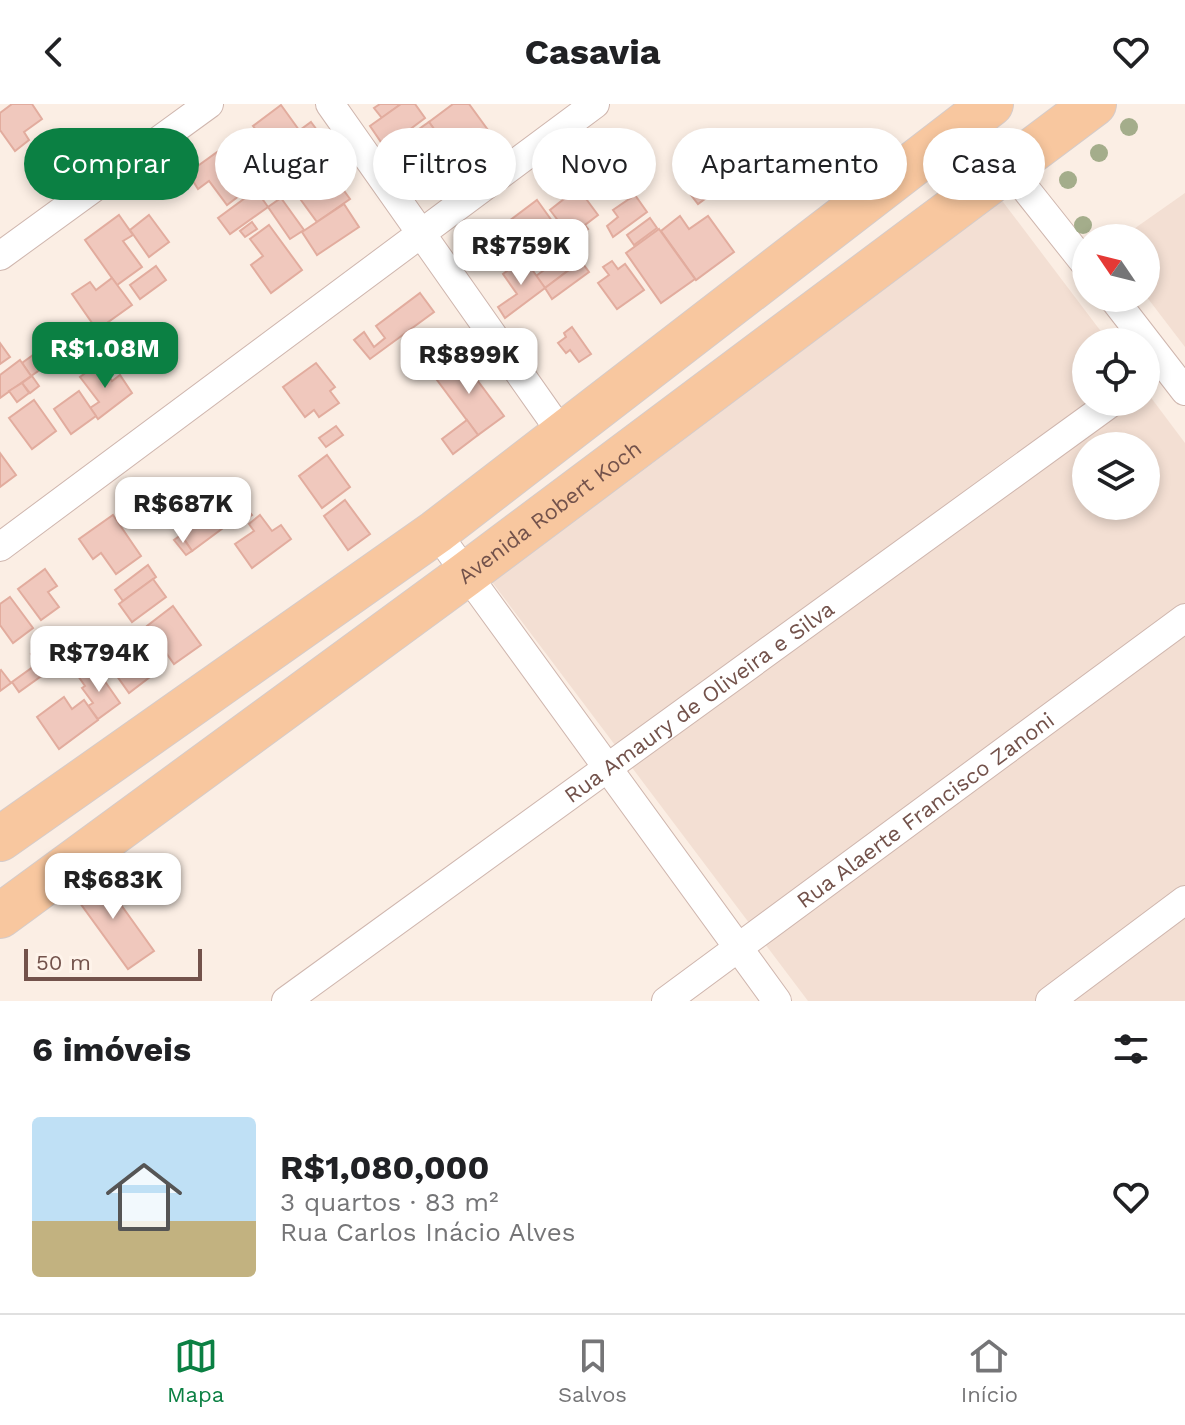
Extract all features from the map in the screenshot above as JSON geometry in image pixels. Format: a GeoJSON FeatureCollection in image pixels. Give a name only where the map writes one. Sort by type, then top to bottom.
{"type":"FeatureCollection","features":[{"type":"Feature","properties":{"kind":"main road"},"geometry":{"type":"LineString","coordinates":[[0,839],[436,532],[991,104]]}},
{"type":"Feature","properties":{"kind":"main road","name":"Avenida Robert Koch"},"geometry":{"type":"LineString","coordinates":[[1045,141],[1094,104]]}},
{"type":"Feature","properties":{"kind":"main road","name":"Avenida Robert Koch"},"geometry":{"type":"LineString","coordinates":[[0,916],[465,575],[966,200]]}},
{"type":"Feature","properties":{"kind":"street"},"geometry":{"type":"LineString","coordinates":[[0,256],[209,104]]}},
{"type":"Feature","properties":{"kind":"street"},"geometry":{"type":"LineString","coordinates":[[330,104],[563,435]]}},
{"type":"Feature","properties":{"kind":"street"},"geometry":{"type":"LineString","coordinates":[[0,547],[595,104]]}},
{"type":"Feature","properties":{"kind":"street"},"geometry":{"type":"LineString","coordinates":[[1034,200],[1072,247]]}},
{"type":"Feature","properties":{"kind":"street"},"geometry":{"type":"LineString","coordinates":[[1160,373],[1185,391]]}},
{"type":"Feature","properties":{"kind":"street","name":"Rua Amaury de Oliveira e Silva"},"geometry":{"type":"LineString","coordinates":[[286,1001],[1093,416]]}},
{"type":"Feature","properties":{"kind":"street"},"geometry":{"type":"LineString","coordinates":[[436,532],[777,1001]]}},
{"type":"Feature","properties":{"kind":"street","name":"Rua Alaerte Francisco Zanoni"},"geometry":{"type":"LineString","coordinates":[[666,1001],[1185,618]]}},
{"type":"Feature","properties":{"kind":"street"},"geometry":{"type":"LineString","coordinates":[[1050,1001],[1185,900]]}},
{"type":"Feature","properties":{"kind":"shaded area"},"geometry":{"type":"Polygon","coordinates":[[[1185,193],[1185,347],[1158,312],[1160,224],[1141,224],[1185,193]]]}},
{"type":"Feature","properties":{"kind":"shaded area"},"geometry":{"type":"Polygon","coordinates":[[[989,200],[1002,200],[1072,293],[1072,312],[1086,312],[1098,328],[1072,328],[1072,416],[1160,416],[1160,410],[1185,443],[1185,1001],[808,1001],[483,570],[989,200]]]}},
{"type":"Feature","properties":{"kind":"building"},"geometry":{"type":"Polygon","coordinates":[[[12,104],[32,104],[42,119],[30,128],[24,128],[24,144],[15,151],[0,130],[0,113],[12,104]]]}},
{"type":"Feature","properties":{"kind":"building"},"geometry":{"type":"Polygon","coordinates":[[[380,104],[401,104],[382,118],[374,108],[380,104]]]}},
{"type":"Feature","properties":{"kind":"building"},"geometry":{"type":"Polygon","coordinates":[[[401,104],[415,104],[425,118],[412,128],[373,130],[370,126],[401,104]]]}},
{"type":"Feature","properties":{"kind":"building"},"geometry":{"type":"Polygon","coordinates":[[[453,104],[469,104],[487,128],[433,128],[429,122],[453,104]]]}},
{"type":"Feature","properties":{"kind":"building"},"geometry":{"type":"Polygon","coordinates":[[[281,105],[298,128],[255,128],[253,126],[281,105]]]}},
{"type":"Feature","properties":{"kind":"building"},"geometry":{"type":"Polygon","coordinates":[[[215,154],[215,189],[209,181],[199,188],[199,165],[215,154]]]}},
{"type":"Feature","properties":{"kind":"building"},"geometry":{"type":"Polygon","coordinates":[[[242,200],[263,200],[268,207],[230,234],[218,218],[242,200]]]}},
{"type":"Feature","properties":{"kind":"building"},"geometry":{"type":"Polygon","coordinates":[[[282,200],[304,230],[290,239],[268,207],[282,200]]]}},
{"type":"Feature","properties":{"kind":"building"},"geometry":{"type":"Polygon","coordinates":[[[301,200],[349,200],[317,222],[301,200]]]}},
{"type":"Feature","properties":{"kind":"building"},"geometry":{"type":"Polygon","coordinates":[[[537,200],[565,239],[539,258],[529,245],[519,252],[501,227],[537,200]]]}},
{"type":"Feature","properties":{"kind":"building"},"geometry":{"type":"Polygon","coordinates":[[[563,200],[587,200],[598,215],[585,225],[588,229],[573,240],[550,210],[563,200]]]}},
{"type":"Feature","properties":{"kind":"building"},"geometry":{"type":"Polygon","coordinates":[[[628,200],[639,200],[647,212],[613,237],[607,226],[618,217],[613,210],[628,200]]]}},
{"type":"Feature","properties":{"kind":"building"},"geometry":{"type":"Polygon","coordinates":[[[344,204],[359,227],[317,255],[302,232],[344,204]]]}},
{"type":"Feature","properties":{"kind":"building"},"geometry":{"type":"Polygon","coordinates":[[[119,215],[133,235],[123,241],[142,267],[117,285],[85,240],[119,215]]]}},
{"type":"Feature","properties":{"kind":"building"},"geometry":{"type":"Polygon","coordinates":[[[149,215],[169,242],[149,257],[130,230],[149,215]]]}},
{"type":"Feature","properties":{"kind":"building"},"geometry":{"type":"Polygon","coordinates":[[[680,216],[689,229],[708,216],[734,252],[696,280],[661,231],[680,216]]]}},
{"type":"Feature","properties":{"kind":"building"},"geometry":{"type":"Polygon","coordinates":[[[650,218],[657,228],[634,245],[627,235],[650,218]]]}},
{"type":"Feature","properties":{"kind":"building"},"geometry":{"type":"Polygon","coordinates":[[[252,222],[257,229],[245,237],[240,231],[252,222]]]}},
{"type":"Feature","properties":{"kind":"building"},"geometry":{"type":"Polygon","coordinates":[[[269,225],[302,270],[271,293],[251,265],[263,256],[250,239],[269,225]]]}},
{"type":"Feature","properties":{"kind":"building"},"geometry":{"type":"Polygon","coordinates":[[[659,229],[695,279],[661,303],[626,253],[659,229]]]}},
{"type":"Feature","properties":{"kind":"building"},"geometry":{"type":"Polygon","coordinates":[[[573,249],[581,261],[545,288],[536,276],[573,249]]]}},
{"type":"Feature","properties":{"kind":"building"},"geometry":{"type":"Polygon","coordinates":[[[524,258],[545,288],[505,318],[498,307],[517,294],[503,274],[524,258]]]}},
{"type":"Feature","properties":{"kind":"building"},"geometry":{"type":"Polygon","coordinates":[[[581,261],[589,272],[552,299],[545,288],[581,261]]]}},
{"type":"Feature","properties":{"kind":"building"},"geometry":{"type":"Polygon","coordinates":[[[612,261],[618,269],[625,264],[644,290],[617,309],[598,283],[609,275],[603,267],[612,261]]]}},
{"type":"Feature","properties":{"kind":"building"},"geometry":{"type":"Polygon","coordinates":[[[156,266],[166,280],[140,299],[130,285],[156,266]]]}},
{"type":"Feature","properties":{"kind":"building"},"geometry":{"type":"Polygon","coordinates":[[[112,278],[132,305],[97,330],[72,294],[90,282],[96,290],[112,278]]]}},
{"type":"Feature","properties":{"kind":"building"},"geometry":{"type":"Polygon","coordinates":[[[420,293],[434,312],[370,359],[354,340],[364,332],[374,347],[385,338],[376,326],[420,293]]]}},
{"type":"Feature","properties":{"kind":"building"},"geometry":{"type":"Polygon","coordinates":[[[572,327],[591,354],[579,362],[570,350],[566,353],[558,343],[572,327]]]}},
{"type":"Feature","properties":{"kind":"building"},"geometry":{"type":"Polygon","coordinates":[[[55,339],[64,353],[31,376],[22,363],[55,339]]]}},
{"type":"Feature","properties":{"kind":"building"},"geometry":{"type":"Polygon","coordinates":[[[0,343],[10,357],[0,364],[0,343]]]}},
{"type":"Feature","properties":{"kind":"building"},"geometry":{"type":"Polygon","coordinates":[[[460,357],[504,416],[478,435],[434,376],[460,357]]]}},
{"type":"Feature","properties":{"kind":"building"},"geometry":{"type":"Polygon","coordinates":[[[20,360],[31,376],[0,398],[0,375],[20,360]]]}},
{"type":"Feature","properties":{"kind":"building"},"geometry":{"type":"Polygon","coordinates":[[[99,363],[112,381],[120,375],[132,393],[98,419],[90,408],[99,402],[80,377],[99,363]]]}},
{"type":"Feature","properties":{"kind":"building"},"geometry":{"type":"Polygon","coordinates":[[[316,363],[335,387],[330,391],[339,403],[319,417],[314,410],[305,417],[283,387],[316,363]]]}},
{"type":"Feature","properties":{"kind":"building"},"geometry":{"type":"Polygon","coordinates":[[[32,376],[39,386],[30,393],[22,383],[32,376]]]}},
{"type":"Feature","properties":{"kind":"building"},"geometry":{"type":"Polygon","coordinates":[[[22,383],[29,393],[17,402],[9,391],[22,383]]]}},
{"type":"Feature","properties":{"kind":"building"},"geometry":{"type":"Polygon","coordinates":[[[79,391],[96,416],[71,434],[54,409],[79,391]]]}},
{"type":"Feature","properties":{"kind":"building"},"geometry":{"type":"Polygon","coordinates":[[[34,400],[56,431],[32,449],[9,418],[34,400]]]}},
{"type":"Feature","properties":{"kind":"building"},"geometry":{"type":"Polygon","coordinates":[[[467,420],[478,435],[453,454],[442,439],[467,420]]]}},
{"type":"Feature","properties":{"kind":"building"},"geometry":{"type":"Polygon","coordinates":[[[336,426],[343,435],[326,447],[319,438],[336,426]]]}},
{"type":"Feature","properties":{"kind":"building"},"geometry":{"type":"Polygon","coordinates":[[[0,453],[16,475],[0,487],[0,453]]]}},
{"type":"Feature","properties":{"kind":"building"},"geometry":{"type":"Polygon","coordinates":[[[327,455],[350,487],[322,508],[299,476],[327,455]]]}},
{"type":"Feature","properties":{"kind":"building"},"geometry":{"type":"Polygon","coordinates":[[[345,500],[370,534],[348,550],[324,516],[345,500]]]}},
{"type":"Feature","properties":{"kind":"building"},"geometry":{"type":"Polygon","coordinates":[[[208,507],[223,528],[192,551],[182,536],[201,521],[197,516],[208,507]]]}},
{"type":"Feature","properties":{"kind":"building"},"geometry":{"type":"Polygon","coordinates":[[[248,510],[252,515],[234,528],[229,523],[248,510]]]}},
{"type":"Feature","properties":{"kind":"building"},"geometry":{"type":"Polygon","coordinates":[[[113,515],[141,556],[116,574],[101,553],[93,559],[79,539],[113,515]]]}},
{"type":"Feature","properties":{"kind":"building"},"geometry":{"type":"Polygon","coordinates":[[[260,515],[272,531],[281,525],[291,539],[252,568],[235,544],[254,531],[249,524],[260,515]]]}},
{"type":"Feature","properties":{"kind":"building"},"geometry":{"type":"Polygon","coordinates":[[[181,535],[192,551],[186,555],[174,540],[181,535]]]}},
{"type":"Feature","properties":{"kind":"building"},"geometry":{"type":"Polygon","coordinates":[[[148,565],[156,577],[123,601],[115,590],[148,565]]]}},
{"type":"Feature","properties":{"kind":"building"},"geometry":{"type":"Polygon","coordinates":[[[45,569],[57,586],[48,592],[59,607],[41,620],[18,589],[45,569]]]}},
{"type":"Feature","properties":{"kind":"building"},"geometry":{"type":"Polygon","coordinates":[[[153,579],[166,597],[132,622],[119,604],[153,579]]]}},
{"type":"Feature","properties":{"kind":"building"},"geometry":{"type":"Polygon","coordinates":[[[10,597],[33,628],[13,643],[0,625],[0,604],[10,597]]]}},
{"type":"Feature","properties":{"kind":"building"},"geometry":{"type":"Polygon","coordinates":[[[173,606],[201,645],[174,664],[147,626],[173,606]]]}},
{"type":"Feature","properties":{"kind":"building"},"geometry":{"type":"Polygon","coordinates":[[[84,630],[93,643],[60,667],[51,654],[84,630]]]}},
{"type":"Feature","properties":{"kind":"building"},"geometry":{"type":"Polygon","coordinates":[[[63,631],[69,640],[57,649],[51,640],[63,631]]]}},
{"type":"Feature","properties":{"kind":"building"},"geometry":{"type":"Polygon","coordinates":[[[50,639],[57,649],[38,664],[31,654],[50,639]]]}},
{"type":"Feature","properties":{"kind":"building"},"geometry":{"type":"Polygon","coordinates":[[[117,645],[126,657],[132,652],[136,659],[150,648],[163,667],[129,693],[102,655],[117,645]]]}},
{"type":"Feature","properties":{"kind":"building"},"geometry":{"type":"Polygon","coordinates":[[[51,654],[58,664],[19,692],[12,682],[51,654]]]}},
{"type":"Feature","properties":{"kind":"building"},"geometry":{"type":"Polygon","coordinates":[[[97,670],[120,703],[98,719],[88,706],[93,703],[78,676],[83,672],[87,677],[97,670]]]}},
{"type":"Feature","properties":{"kind":"building"},"geometry":{"type":"Polygon","coordinates":[[[0,671],[11,683],[0,691],[0,671]]]}},
{"type":"Feature","properties":{"kind":"building"},"geometry":{"type":"Polygon","coordinates":[[[64,697],[72,709],[84,700],[98,720],[59,749],[37,717],[64,697]]]}},
{"type":"Feature","properties":{"kind":"building"},"geometry":{"type":"Polygon","coordinates":[[[99,874],[154,951],[128,969],[72,892],[99,874]]]}}]}
